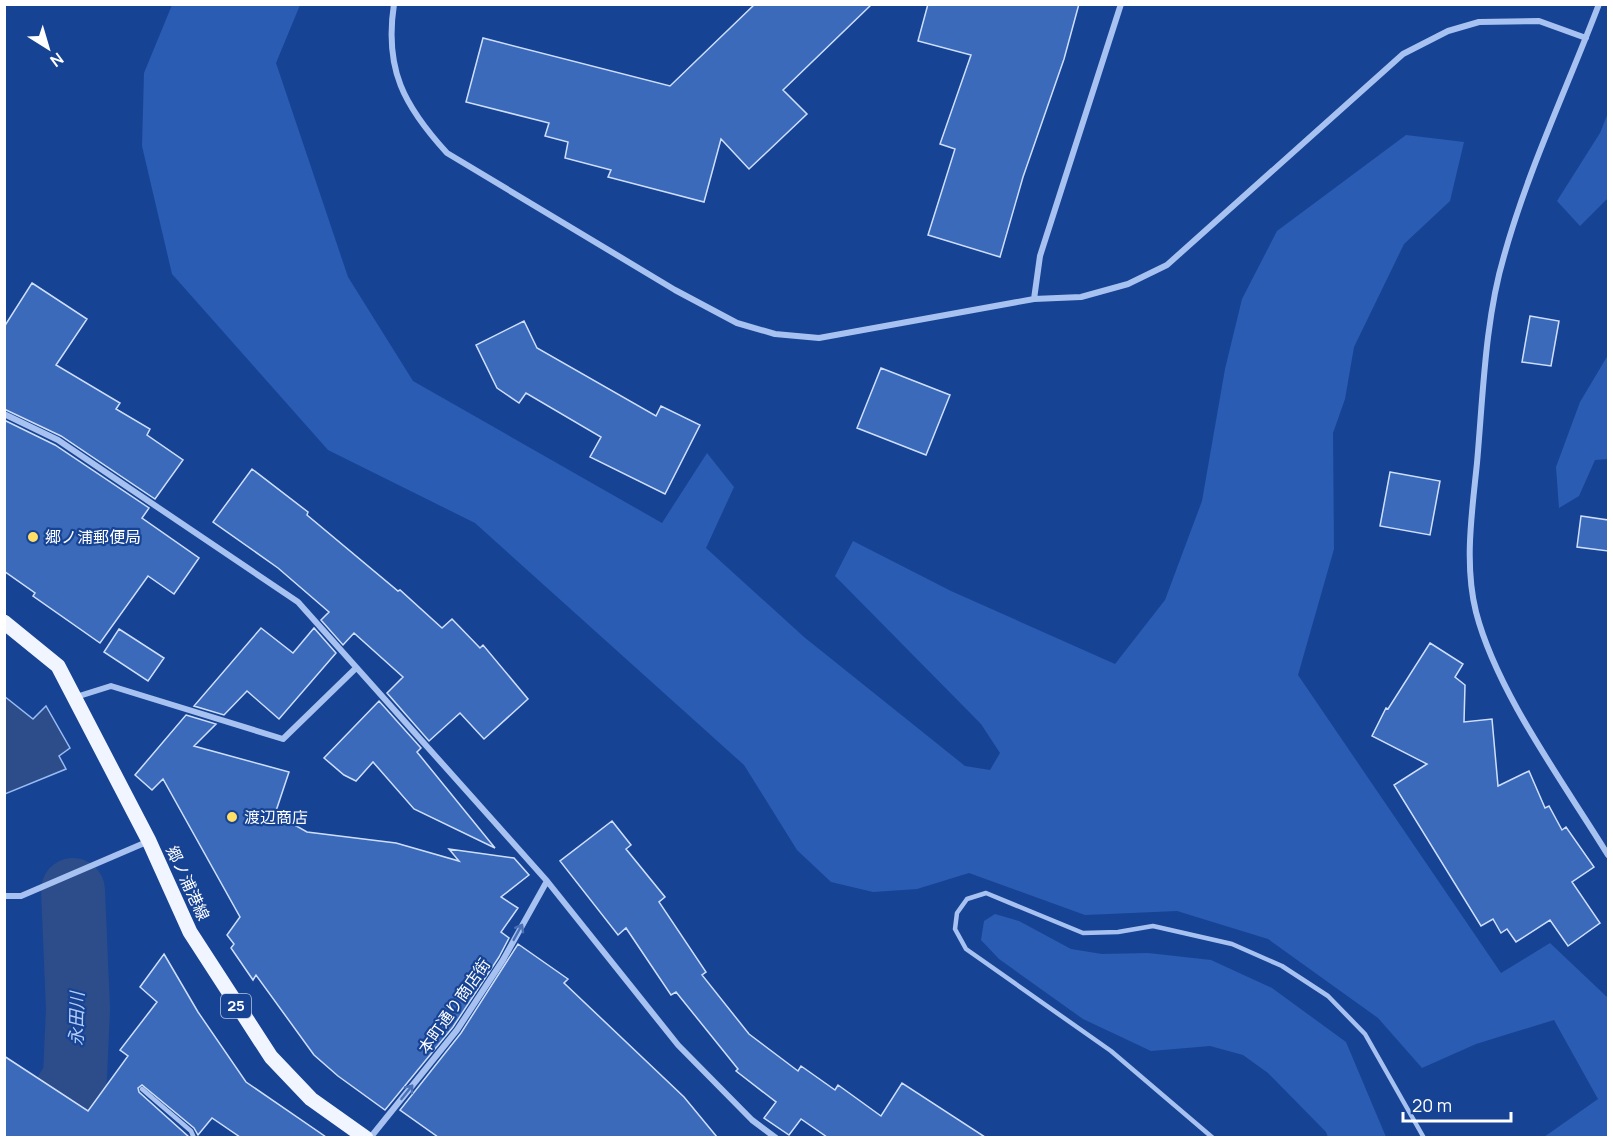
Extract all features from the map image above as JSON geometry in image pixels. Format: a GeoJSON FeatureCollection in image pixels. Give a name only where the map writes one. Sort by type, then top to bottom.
{"type":"FeatureCollection","features":[{"type":"Feature","properties":{"kind":"main road","name":"郷ノ浦港線"},"geometry":{"type":"LineString","coordinates":[[4,622],[58,666],[149,841],[190,932],[271,1057],[311,1099],[368,1137]]}},
{"type":"Feature","properties":{"kind":"street"},"geometry":{"type":"LineString","coordinates":[[394,4],[390,42],[403,92],[423,126],[447,153],[675,290],[737,323],[775,334],[819,338],[1034,299],[1081,297],[1128,284],[1167,265],[1403,54],[1448,31],[1479,22],[1539,21],[1586,38]]}},
{"type":"Feature","properties":{"kind":"street"},"geometry":{"type":"LineString","coordinates":[[1034,299],[1040,256],[1121,4]]}},
{"type":"Feature","properties":{"kind":"street"},"geometry":{"type":"LineString","coordinates":[[1599,4],[1540,152],[1503,256],[1490,333],[1481,411],[1470,529],[1470,573],[1476,611],[1493,663],[1608,855]]}},
{"type":"Feature","properties":{"kind":"street"},"geometry":{"type":"LineString","coordinates":[[4,414],[58,440],[298,602],[547,881],[678,1046],[752,1120],[776,1137]]}},
{"type":"Feature","properties":{"kind":"street"},"geometry":{"type":"LineString","coordinates":[[76,697],[111,686],[283,739],[356,668]]}},
{"type":"Feature","properties":{"kind":"street"},"geometry":{"type":"LineString","coordinates":[[4,896],[21,896],[149,841]]}},
{"type":"Feature","properties":{"kind":"street","name":"本町通り商店街"},"geometry":{"type":"LineString","coordinates":[[368,1137],[457,1030],[503,960],[547,881]]}},
{"type":"Feature","properties":{"kind":"lane"},"geometry":{"type":"LineString","coordinates":[[1213,1137],[1111,1051],[966,949],[955,929],[957,913],[967,898],[986,893],[1083,933],[1118,932],[1153,926],[1232,944],[1282,966],[1328,996],[1365,1034],[1424,1137]]}},
{"type":"Feature","properties":{"kind":"lane"},"geometry":{"type":"LineString","coordinates":[[141,1089],[191,1131],[194,1137]]}},
{"type":"Feature","properties":{"kind":"shaded area"},"geometry":{"type":"Polygon","coordinates":[[[172,5],[300,5],[276,63],[348,277],[413,381],[662,523],[707,453],[734,487],[706,548],[804,637],[965,766],[990,770],[1000,753],[981,724],[835,576],[853,541],[951,591],[1115,664],[1165,600],[1202,501],[1225,369],[1242,299],[1277,231],[1406,135],[1464,142],[1450,201],[1404,244],[1354,347],[1345,399],[1333,433],[1334,549],[1298,675],[1501,973],[1550,943],[1608,998],[1608,1137],[1544,1137],[1598,1099],[1554,1020],[1476,1044],[1422,1068],[1378,1018],[1268,939],[1177,911],[1085,915],[969,873],[917,889],[873,892],[831,882],[797,850],[744,765],[475,523],[328,450],[172,274],[142,146],[144,73],[172,5]]]}},
{"type":"Feature","properties":{"kind":"shaded area"},"geometry":{"type":"Polygon","coordinates":[[[1608,113],[1608,198],[1580,226],[1557,201],[1600,133],[1608,113]]]}},
{"type":"Feature","properties":{"kind":"shaded area"},"geometry":{"type":"Polygon","coordinates":[[[1608,355],[1608,459],[1595,460],[1579,496],[1559,508],[1556,467],[1580,402],[1608,355]]]}},
{"type":"Feature","properties":{"kind":"shaded area"},"geometry":{"type":"Polygon","coordinates":[[[4,696],[33,719],[46,706],[70,748],[59,756],[66,769],[5,794],[4,696]]]}},
{"type":"Feature","properties":{"kind":"shaded area"},"geometry":{"type":"Polygon","coordinates":[[[995,914],[1019,921],[1071,949],[1102,954],[1148,953],[1211,960],[1272,988],[1346,1042],[1386,1137],[1328,1137],[1326,1132],[1268,1073],[1243,1055],[1210,1046],[1151,1051],[1083,1019],[999,959],[981,940],[984,921],[995,914]]]}},
{"type":"Feature","properties":{"kind":"building"},"geometry":{"type":"Polygon","coordinates":[[[755,4],[872,4],[783,90],[807,114],[749,169],[721,139],[704,202],[608,177],[611,170],[565,158],[568,142],[545,136],[549,123],[466,102],[483,38],[670,86],[755,4]]]}},
{"type":"Feature","properties":{"kind":"building"},"geometry":{"type":"Polygon","coordinates":[[[928,4],[1079,4],[1064,59],[1023,177],[1000,257],[928,235],[955,149],[940,144],[971,55],[918,41],[928,4]]]}},
{"type":"Feature","properties":{"kind":"building"},"geometry":{"type":"Polygon","coordinates":[[[32,283],[87,319],[56,365],[120,403],[116,409],[150,429],[147,435],[183,460],[155,499],[61,436],[4,409],[4,327],[32,283]]]}},
{"type":"Feature","properties":{"kind":"building"},"geometry":{"type":"Polygon","coordinates":[[[1530,316],[1559,321],[1551,366],[1522,362],[1530,316]]]}},
{"type":"Feature","properties":{"kind":"building"},"geometry":{"type":"Polygon","coordinates":[[[524,321],[537,348],[656,416],[661,406],[700,425],[665,494],[590,457],[601,437],[526,393],[519,403],[497,388],[476,345],[524,321]]]}},
{"type":"Feature","properties":{"kind":"building"},"geometry":{"type":"Polygon","coordinates":[[[881,368],[950,395],[926,455],[857,428],[881,368]]]}},
{"type":"Feature","properties":{"kind":"building"},"geometry":{"type":"Polygon","coordinates":[[[4,420],[55,445],[149,508],[142,518],[199,558],[174,594],[148,576],[100,643],[33,596],[35,593],[4,571],[4,420]]]}},
{"type":"Feature","properties":{"kind":"building"},"geometry":{"type":"Polygon","coordinates":[[[252,469],[308,512],[307,515],[398,591],[400,590],[442,628],[452,619],[480,648],[483,645],[528,699],[484,739],[460,713],[429,741],[387,693],[403,677],[354,633],[343,645],[321,620],[329,612],[278,568],[213,522],[252,469]]]}},
{"type":"Feature","properties":{"kind":"building"},"geometry":{"type":"Polygon","coordinates":[[[1390,472],[1440,481],[1430,535],[1380,526],[1390,472]]]}},
{"type":"Feature","properties":{"kind":"building"},"geometry":{"type":"Polygon","coordinates":[[[1581,516],[1608,520],[1608,551],[1577,547],[1581,516]]]}},
{"type":"Feature","properties":{"kind":"building"},"geometry":{"type":"Polygon","coordinates":[[[261,628],[293,653],[314,628],[336,653],[279,719],[247,691],[224,715],[194,706],[261,628]]]}},
{"type":"Feature","properties":{"kind":"building"},"geometry":{"type":"Polygon","coordinates":[[[119,629],[164,658],[148,681],[104,652],[119,629]]]}},
{"type":"Feature","properties":{"kind":"building"},"geometry":{"type":"Polygon","coordinates":[[[1430,643],[1463,664],[1455,677],[1465,685],[1464,722],[1492,719],[1498,786],[1529,771],[1545,808],[1549,806],[1562,830],[1566,827],[1594,867],[1572,882],[1600,923],[1568,946],[1550,920],[1516,942],[1507,929],[1501,933],[1493,919],[1481,926],[1394,785],[1427,764],[1372,736],[1386,708],[1388,709],[1430,643]]]}},
{"type":"Feature","properties":{"kind":"building"},"geometry":{"type":"Polygon","coordinates":[[[379,701],[421,748],[417,752],[495,848],[414,809],[373,762],[356,781],[344,775],[324,758],[379,701]]]}},
{"type":"Feature","properties":{"kind":"building"},"geometry":{"type":"Polygon","coordinates":[[[186,715],[216,724],[194,746],[289,772],[275,814],[307,832],[396,843],[459,861],[449,849],[514,858],[529,875],[501,897],[518,908],[501,932],[509,938],[499,957],[453,1027],[385,1110],[338,1076],[314,1055],[256,975],[253,980],[231,948],[234,944],[227,935],[240,917],[163,779],[152,790],[135,775],[186,715]]]}},
{"type":"Feature","properties":{"kind":"building"},"geometry":{"type":"Polygon","coordinates":[[[612,821],[631,845],[626,849],[665,897],[659,902],[706,972],[702,975],[749,1034],[798,1071],[801,1066],[835,1090],[838,1085],[881,1116],[902,1083],[985,1137],[827,1137],[801,1119],[789,1135],[764,1118],[776,1102],[736,1071],[738,1069],[676,992],[671,995],[626,928],[618,935],[560,861],[612,821]]]}},
{"type":"Feature","properties":{"kind":"building"},"geometry":{"type":"Polygon","coordinates":[[[518,944],[568,979],[564,983],[684,1097],[717,1137],[438,1137],[400,1110],[461,1033],[518,944]]]}},
{"type":"Feature","properties":{"kind":"building"},"geometry":{"type":"Polygon","coordinates":[[[164,954],[198,1012],[246,1082],[326,1137],[240,1137],[212,1118],[198,1135],[194,1128],[142,1085],[138,1088],[139,1092],[189,1137],[4,1137],[4,1056],[88,1111],[128,1056],[120,1050],[157,1002],[140,987],[164,954]]]}},
{"type":"Feature","properties":{"kind":"waterway","name":"永田川"},"geometry":{"type":"LineString","coordinates":[[38,1138],[75,1077],[78,1009],[73,890]]}},
{"type":"Feature","properties":{"kind":"place","name":"郷ノ浦郵便局"},"geometry":{"type":"Point","coordinates":[33,537]}},
{"type":"Feature","properties":{"kind":"place","name":"渡辺商店"},"geometry":{"type":"Point","coordinates":[232,817]}}]}
